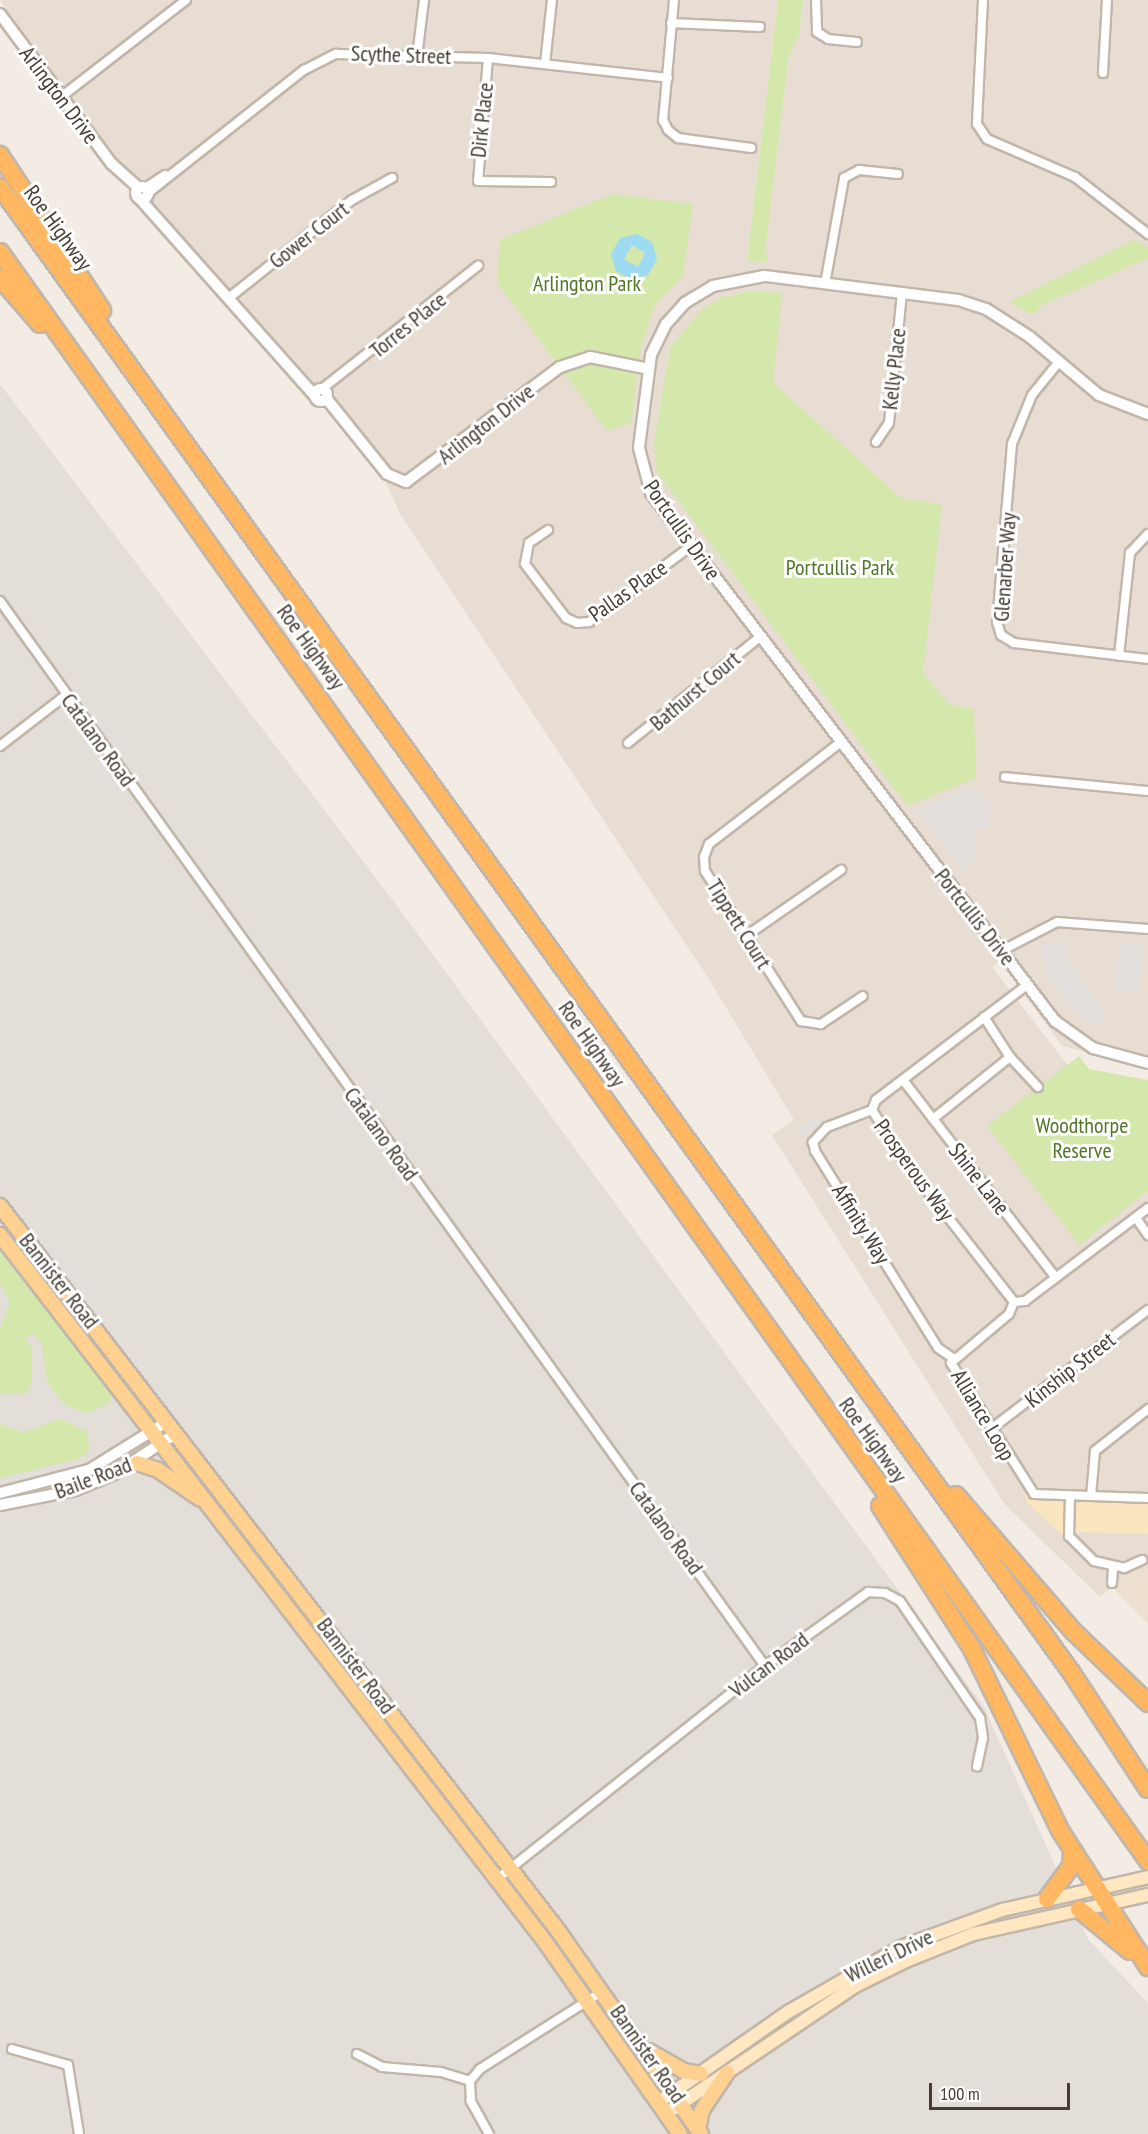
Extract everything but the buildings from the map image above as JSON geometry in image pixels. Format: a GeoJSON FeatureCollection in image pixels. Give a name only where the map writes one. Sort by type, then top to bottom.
{"type":"FeatureCollection","features":[{"type":"Feature","properties":{"kind":"highway"},"geometry":{"type":"LineString","coordinates":[[0,155],[75,264],[153,396]]}},
{"type":"Feature","properties":{"kind":"highway","name":"Roe Highway"},"geometry":{"type":"LineString","coordinates":[[0,187],[153,396],[846,1367],[1071,1672],[1148,1789]]}},
{"type":"Feature","properties":{"kind":"highway","name":"Roe Highway"},"geometry":{"type":"LineString","coordinates":[[0,252],[1148,1861]]}},
{"type":"Feature","properties":{"kind":"highway"},"geometry":{"type":"LineString","coordinates":[[0,278],[100,392]]}},
{"type":"Feature","properties":{"kind":"highway"},"geometry":{"type":"LineString","coordinates":[[773,1338],[967,1641],[1072,1851],[1148,1967]]}},
{"type":"Feature","properties":{"kind":"highway"},"geometry":{"type":"LineString","coordinates":[[846,1367],[906,1430],[1074,1632],[1148,1703]]}},
{"type":"Feature","properties":{"kind":"highway"},"geometry":{"type":"LineString","coordinates":[[1047,1899],[1071,1866],[1072,1851]]}},
{"type":"Feature","properties":{"kind":"highway"},"geometry":{"type":"LineString","coordinates":[[1079,1909],[1119,1938],[1148,1972]]}},
{"type":"Feature","properties":{"kind":"main road","name":"Bannister Road"},"geometry":{"type":"LineString","coordinates":[[0,1206],[168,1420],[604,1991],[645,2048],[700,2132]]}},
{"type":"Feature","properties":{"kind":"main road","name":"Bannister Road"},"geometry":{"type":"LineString","coordinates":[[0,1235],[589,2000],[680,2134]]}},
{"type":"Feature","properties":{"kind":"main road"},"geometry":{"type":"LineString","coordinates":[[137,1463],[158,1470],[211,1507]]}},
{"type":"Feature","properties":{"kind":"main road","name":"Willeri Drive"},"geometry":{"type":"LineString","coordinates":[[678,2097],[701,2074],[860,1967],[956,1925],[1047,1899],[1142,1878]]}},
{"type":"Feature","properties":{"kind":"main road","name":"Willeri Drive"},"geometry":{"type":"LineString","coordinates":[[663,2107],[727,2073],[855,1986],[906,1960],[973,1934],[1148,1895]]}},
{"type":"Feature","properties":{"kind":"main road"},"geometry":{"type":"LineString","coordinates":[[645,2048],[684,2071],[701,2074]]}},
{"type":"Feature","properties":{"kind":"main road"},"geometry":{"type":"LineString","coordinates":[[700,2132],[702,2110],[727,2073]]}},
{"type":"Feature","properties":{"kind":"street"},"geometry":{"type":"LineString","coordinates":[[61,97],[186,0]]}},
{"type":"Feature","properties":{"kind":"street"},"geometry":{"type":"LineString","coordinates":[[417,57],[424,0]]}},
{"type":"Feature","properties":{"kind":"street"},"geometry":{"type":"LineString","coordinates":[[545,64],[552,0]]}},
{"type":"Feature","properties":{"kind":"street"},"geometry":{"type":"LineString","coordinates":[[674,0],[663,120],[668,130],[678,138],[751,148]]}},
{"type":"Feature","properties":{"kind":"street"},"geometry":{"type":"LineString","coordinates":[[816,0],[817,32],[828,39],[857,42]]}},
{"type":"Feature","properties":{"kind":"street"},"geometry":{"type":"LineString","coordinates":[[983,0],[977,124],[987,139],[1075,177],[1148,234]]}},
{"type":"Feature","properties":{"kind":"street"},"geometry":{"type":"LineString","coordinates":[[1102,73],[1107,0]]}},
{"type":"Feature","properties":{"kind":"street","name":"Arlington Drive"},"geometry":{"type":"LineString","coordinates":[[0,14],[3,23],[112,164],[142,193],[166,228],[322,395],[345,426],[387,474],[406,482],[560,367],[590,357],[649,369]]}},
{"type":"Feature","properties":{"kind":"street"},"geometry":{"type":"LineString","coordinates":[[671,23],[760,27]]}},
{"type":"Feature","properties":{"kind":"street","name":"Scythe Street"},"geometry":{"type":"LineString","coordinates":[[142,193],[318,61],[370,52],[417,57],[488,58],[668,78]]}},
{"type":"Feature","properties":{"kind":"street","name":"Dirk Place"},"geometry":{"type":"LineString","coordinates":[[488,58],[478,181],[551,182]]}},
{"type":"Feature","properties":{"kind":"street"},"geometry":{"type":"LineString","coordinates":[[825,284],[844,178],[859,170],[898,174]]}},
{"type":"Feature","properties":{"kind":"street","name":"Gower Court"},"geometry":{"type":"LineString","coordinates":[[230,297],[352,200],[392,178]]}},
{"type":"Feature","properties":{"kind":"street","name":"Torres Place"},"geometry":{"type":"LineString","coordinates":[[322,395],[478,266]]}},
{"type":"Feature","properties":{"kind":"street","name":"Portcullis Drive"},"geometry":{"type":"LineString","coordinates":[[1148,414],[1099,395],[1012,323],[986,309],[902,292],[764,276],[713,286],[674,314],[656,342],[649,369],[642,471],[651,493],[1055,1021],[1081,1041],[1121,1059],[1148,1063]]}},
{"type":"Feature","properties":{"kind":"street","name":"Kelly Place"},"geometry":{"type":"LineString","coordinates":[[876,442],[889,423],[902,292]]}},
{"type":"Feature","properties":{"kind":"street","name":"Glenarber Way"},"geometry":{"type":"LineString","coordinates":[[1058,363],[1032,395],[1012,444],[997,622],[1001,635],[1014,643],[1148,659]]}},
{"type":"Feature","properties":{"kind":"street","name":"Pallas Place"},"geometry":{"type":"LineString","coordinates":[[548,530],[529,543],[525,564],[566,618],[577,624],[589,622],[691,546]]}},
{"type":"Feature","properties":{"kind":"street"},"geometry":{"type":"LineString","coordinates":[[1119,656],[1130,553],[1148,534]]}},
{"type":"Feature","properties":{"kind":"street","name":"Catalano Road"},"geometry":{"type":"LineString","coordinates":[[0,600],[765,1666]]}},
{"type":"Feature","properties":{"kind":"street","name":"Bathurst Court"},"geometry":{"type":"LineString","coordinates":[[628,743],[760,637]]}},
{"type":"Feature","properties":{"kind":"street"},"geometry":{"type":"LineString","coordinates":[[0,746],[66,695]]}},
{"type":"Feature","properties":{"kind":"street","name":"Tippett Court"},"geometry":{"type":"LineString","coordinates":[[841,742],[709,844],[705,871],[801,1021],[821,1024],[863,996]]}},
{"type":"Feature","properties":{"kind":"street"},"geometry":{"type":"LineString","coordinates":[[1005,777],[1148,791]]}},
{"type":"Feature","properties":{"kind":"street"},"geometry":{"type":"LineString","coordinates":[[746,936],[841,870]]}},
{"type":"Feature","properties":{"kind":"street"},"geometry":{"type":"LineString","coordinates":[[1001,951],[1057,922],[1148,929]]}},
{"type":"Feature","properties":{"kind":"street","name":"Prosperous Way"},"geometry":{"type":"LineString","coordinates":[[1014,1302],[902,1158],[872,1110],[903,1080],[1027,985]]}},
{"type":"Feature","properties":{"kind":"street"},"geometry":{"type":"LineString","coordinates":[[984,1017],[1010,1057],[1038,1087]]}},
{"type":"Feature","properties":{"kind":"street"},"geometry":{"type":"LineString","coordinates":[[933,1119],[1010,1057]]}},
{"type":"Feature","properties":{"kind":"street","name":"Shine Lane"},"geometry":{"type":"LineString","coordinates":[[903,1080],[1056,1278]]}},
{"type":"Feature","properties":{"kind":"street","name":"Affinity Way"},"geometry":{"type":"LineString","coordinates":[[872,1110],[827,1127],[813,1142],[815,1151],[938,1348],[953,1358]]}},
{"type":"Feature","properties":{"kind":"street","name":"Alliance Loop"},"geometry":{"type":"LineString","coordinates":[[1148,1208],[1025,1301],[1014,1302],[1009,1314],[953,1358],[952,1369],[1034,1494],[1148,1498]]}},
{"type":"Feature","properties":{"kind":"street"},"geometry":{"type":"LineString","coordinates":[[1136,1218],[1148,1235]]}},
{"type":"Feature","properties":{"kind":"street","name":"Kinship Street"},"geometry":{"type":"LineString","coordinates":[[991,1429],[1148,1310]]}},
{"type":"Feature","properties":{"kind":"street"},"geometry":{"type":"LineString","coordinates":[[1091,1497],[1095,1451],[1148,1409]]}},
{"type":"Feature","properties":{"kind":"street","name":"Baile Road"},"geometry":{"type":"LineString","coordinates":[[0,1493],[89,1470],[168,1420]]}},
{"type":"Feature","properties":{"kind":"street","name":"Baile Road"},"geometry":{"type":"LineString","coordinates":[[0,1505],[76,1490],[137,1463],[177,1433]]}},
{"type":"Feature","properties":{"kind":"street"},"geometry":{"type":"LineString","coordinates":[[1070,1496],[1069,1536],[1094,1561],[1113,1568],[1143,1560]]}},
{"type":"Feature","properties":{"kind":"street"},"geometry":{"type":"LineString","coordinates":[[1112,1583],[1113,1568]]}},
{"type":"Feature","properties":{"kind":"street","name":"Vulcan Road"},"geometry":{"type":"LineString","coordinates":[[496,1880],[765,1666],[868,1592],[885,1593],[900,1601],[980,1719],[984,1738],[977,1766]]}},
{"type":"Feature","properties":{"kind":"street"},"geometry":{"type":"LineString","coordinates":[[489,2134],[471,2101],[470,2081],[480,2069],[604,1991]]}},
{"type":"Feature","properties":{"kind":"street"},"geometry":{"type":"LineString","coordinates":[[12,2049],[68,2065],[79,2134]]}},
{"type":"Feature","properties":{"kind":"street"},"geometry":{"type":"LineString","coordinates":[[357,2054],[382,2067],[441,2072],[470,2081]]}},
{"type":"Feature","properties":{"kind":"shaded area"},"geometry":{"type":"Polygon","coordinates":[[[0,0],[778,0],[747,261],[768,261],[765,253],[789,54],[799,35],[803,0],[1148,0],[1148,1068],[1062,1046],[1001,961],[992,967],[1148,1170],[1148,1559],[1100,1597],[1005,1505],[772,1135],[794,1120],[707,976],[400,514],[384,478],[312,386],[171,239],[0,0]]]}},
{"type":"Feature","properties":{"kind":"shaded area"},"geometry":{"type":"Polygon","coordinates":[[[0,384],[398,907],[984,1707],[1088,1939],[1148,2003],[1148,2134],[0,2134],[0,384]]]}},
{"type":"Feature","properties":{"kind":"shaded area"},"geometry":{"type":"Polygon","coordinates":[[[970,788],[994,806],[988,813],[989,826],[974,831],[978,856],[961,869],[918,810],[970,788]]]}},
{"type":"Feature","properties":{"kind":"shaded area"},"geometry":{"type":"Polygon","coordinates":[[[1063,941],[1068,962],[1104,1010],[1101,1027],[1079,1017],[1047,973],[1040,946],[1063,941]]]}},
{"type":"Feature","properties":{"kind":"shaded area"},"geometry":{"type":"Polygon","coordinates":[[[1121,943],[1143,945],[1138,993],[1115,991],[1121,943]]]}},
{"type":"Feature","properties":{"kind":"shaded area"},"geometry":{"type":"Polygon","coordinates":[[[818,1115],[823,1122],[804,1137],[798,1131],[818,1115]]]}},
{"type":"Feature","properties":{"kind":"shaded area"},"geometry":{"type":"Polygon","coordinates":[[[1148,1559],[1148,1624],[1112,1587],[1148,1559]]]}},
{"type":"Feature","properties":{"kind":"green space"},"geometry":{"type":"Polygon","coordinates":[[[778,0],[803,0],[799,35],[789,54],[765,253],[769,261],[747,261],[778,0]]]}},
{"type":"Feature","properties":{"kind":"green space","name":"Arlington Park"},"geometry":{"type":"Polygon","coordinates":[[[613,194],[693,204],[683,276],[654,307],[641,347],[631,423],[607,431],[497,283],[500,240],[613,194]]]}},
{"type":"Feature","properties":{"kind":"green space"},"geometry":{"type":"Polygon","coordinates":[[[1134,240],[1148,247],[1148,258],[1042,305],[1032,315],[1009,302],[1134,240]]]}},
{"type":"Feature","properties":{"kind":"green space","name":"Portcullis Park"},"geometry":{"type":"Polygon","coordinates":[[[749,291],[782,293],[773,383],[902,499],[942,504],[923,672],[949,705],[974,709],[976,778],[907,806],[657,472],[654,443],[670,347],[701,310],[721,298],[749,291]]]}},
{"type":"Feature","properties":{"kind":"green space","name":"Woodthorpe Reserve"},"geometry":{"type":"Polygon","coordinates":[[[1079,1056],[1089,1069],[1148,1080],[1148,1190],[1079,1245],[987,1126],[1079,1056]]]}},
{"type":"Feature","properties":{"kind":"green space"},"geometry":{"type":"Polygon","coordinates":[[[0,1251],[113,1395],[108,1404],[86,1413],[65,1405],[47,1382],[42,1344],[34,1334],[25,1338],[32,1348],[32,1383],[26,1394],[0,1394],[0,1330],[10,1301],[0,1284],[0,1251]]]}},
{"type":"Feature","properties":{"kind":"green space"},"geometry":{"type":"Polygon","coordinates":[[[60,1419],[88,1432],[89,1451],[78,1459],[0,1478],[0,1424],[23,1432],[60,1419]]]}},
{"type":"Feature","properties":{"kind":"sand"},"geometry":{"type":"Polygon","coordinates":[[[1026,1493],[1064,1503],[1065,1538],[1026,1501],[1026,1493]]]}},
{"type":"Feature","properties":{"kind":"sand"},"geometry":{"type":"Polygon","coordinates":[[[1081,1501],[1148,1502],[1148,1534],[1074,1532],[1074,1507],[1081,1501]]]}},
{"type":"Feature","properties":{"kind":"water"},"geometry":{"type":"Polygon","coordinates":[[[637,234],[652,242],[657,259],[648,275],[631,279],[616,271],[611,254],[620,238],[637,234]],[[632,245],[624,259],[638,267],[645,253],[632,245]]]}}]}
